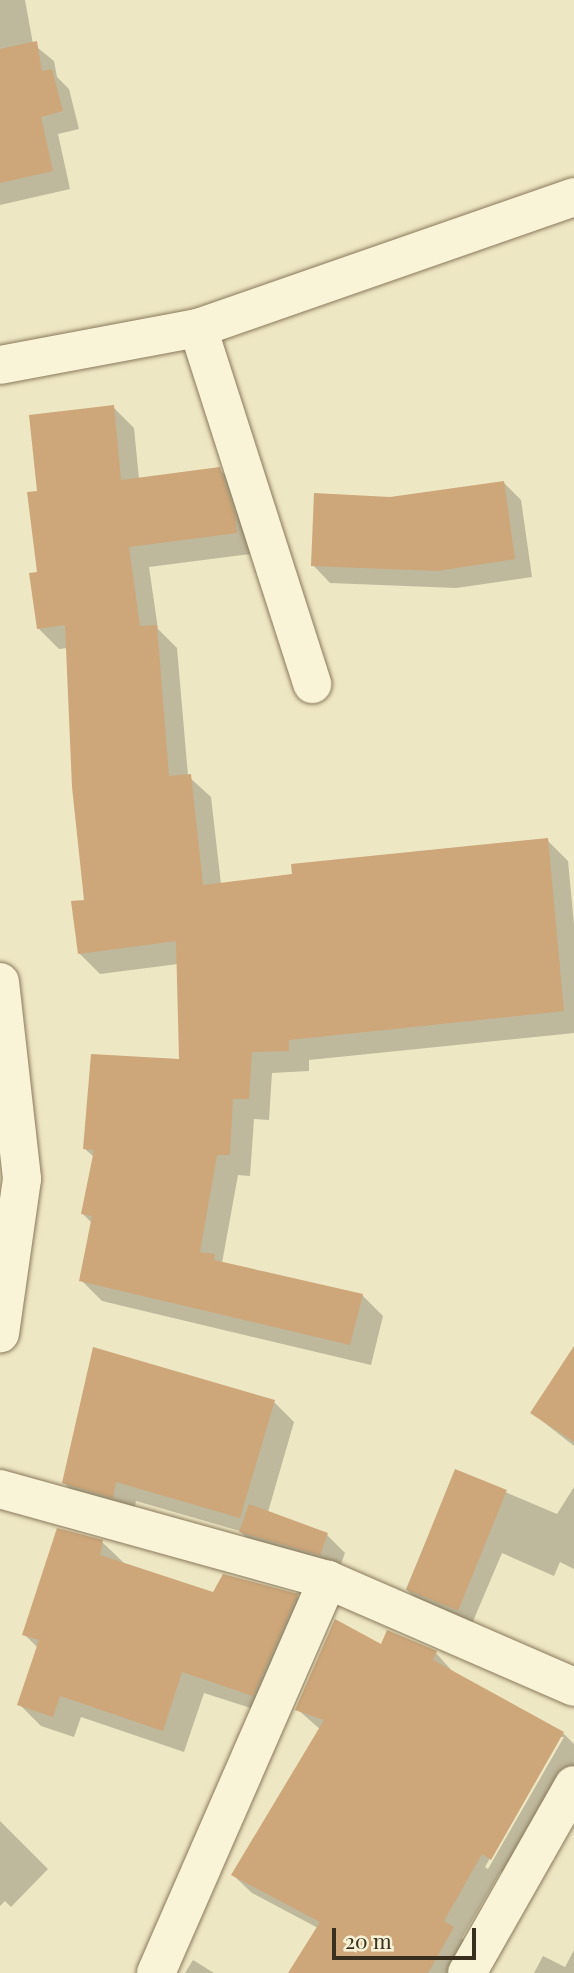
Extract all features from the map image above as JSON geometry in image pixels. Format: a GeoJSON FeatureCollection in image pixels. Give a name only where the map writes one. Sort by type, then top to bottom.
{"type":"FeatureCollection","features":[{"type":"Feature","properties":{"kind":"street"},"geometry":{"type":"LineString","coordinates":[[0,365],[198,328],[574,197]]}},
{"type":"Feature","properties":{"kind":"street"},"geometry":{"type":"LineString","coordinates":[[198,328],[312,684]]}},
{"type":"Feature","properties":{"kind":"street"},"geometry":{"type":"LineString","coordinates":[[0,982],[22,1179],[0,1334]]}},
{"type":"Feature","properties":{"kind":"street"},"geometry":{"type":"LineString","coordinates":[[0,1489],[328,1580],[574,1687]]}},
{"type":"Feature","properties":{"kind":"street"},"geometry":{"type":"LineString","coordinates":[[156,1973],[328,1580]]}},
{"type":"Feature","properties":{"kind":"street"},"geometry":{"type":"LineString","coordinates":[[467,1973],[574,1785]]}},
{"type":"Feature","properties":{"kind":"building"},"geometry":{"type":"Polygon","coordinates":[[[37,41],[42,71],[52,69],[63,111],[41,117],[53,171],[0,183],[0,49],[37,41]]]}},
{"type":"Feature","properties":{"kind":"building"},"geometry":{"type":"Polygon","coordinates":[[[114,405],[121,480],[220,467],[235,515],[237,533],[129,547],[140,626],[157,625],[169,776],[191,774],[203,885],[292,874],[291,864],[548,838],[564,1011],[289,1040],[289,1051],[252,1052],[249,1099],[233,1099],[230,1155],[217,1155],[200,1252],[215,1254],[214,1260],[363,1294],[350,1345],[79,1281],[92,1216],[81,1214],[94,1150],[83,1149],[91,1054],[179,1059],[176,941],[78,954],[71,901],[84,900],[72,787],[65,625],[37,629],[29,573],[37,572],[27,492],[37,491],[29,415],[114,405]]]}},
{"type":"Feature","properties":{"kind":"building"},"geometry":{"type":"Polygon","coordinates":[[[504,481],[515,559],[437,571],[311,566],[314,493],[390,497],[504,481]]]}},
{"type":"Feature","properties":{"kind":"building"},"geometry":{"type":"Polygon","coordinates":[[[574,1346],[574,1442],[530,1413],[574,1346]]]}},
{"type":"Feature","properties":{"kind":"building"},"geometry":{"type":"Polygon","coordinates":[[[93,1347],[275,1400],[240,1518],[116,1482],[113,1498],[62,1483],[93,1347]]]}},
{"type":"Feature","properties":{"kind":"building"},"geometry":{"type":"Polygon","coordinates":[[[455,1469],[507,1490],[458,1611],[406,1590],[455,1469]]]}},
{"type":"Feature","properties":{"kind":"building"},"geometry":{"type":"Polygon","coordinates":[[[249,1504],[328,1533],[320,1555],[239,1532],[249,1504]]]}},
{"type":"Feature","properties":{"kind":"building"},"geometry":{"type":"Polygon","coordinates":[[[57,1528],[103,1540],[100,1555],[213,1592],[223,1574],[298,1594],[253,1696],[182,1672],[163,1731],[60,1696],[53,1717],[17,1705],[39,1640],[22,1635],[57,1528]]]}},
{"type":"Feature","properties":{"kind":"building"},"geometry":{"type":"Polygon","coordinates":[[[335,1619],[381,1644],[387,1630],[437,1651],[433,1660],[564,1732],[491,1860],[482,1854],[444,1921],[454,1927],[428,1973],[288,1973],[320,1922],[231,1875],[324,1720],[295,1710],[335,1619]]]}}]}
